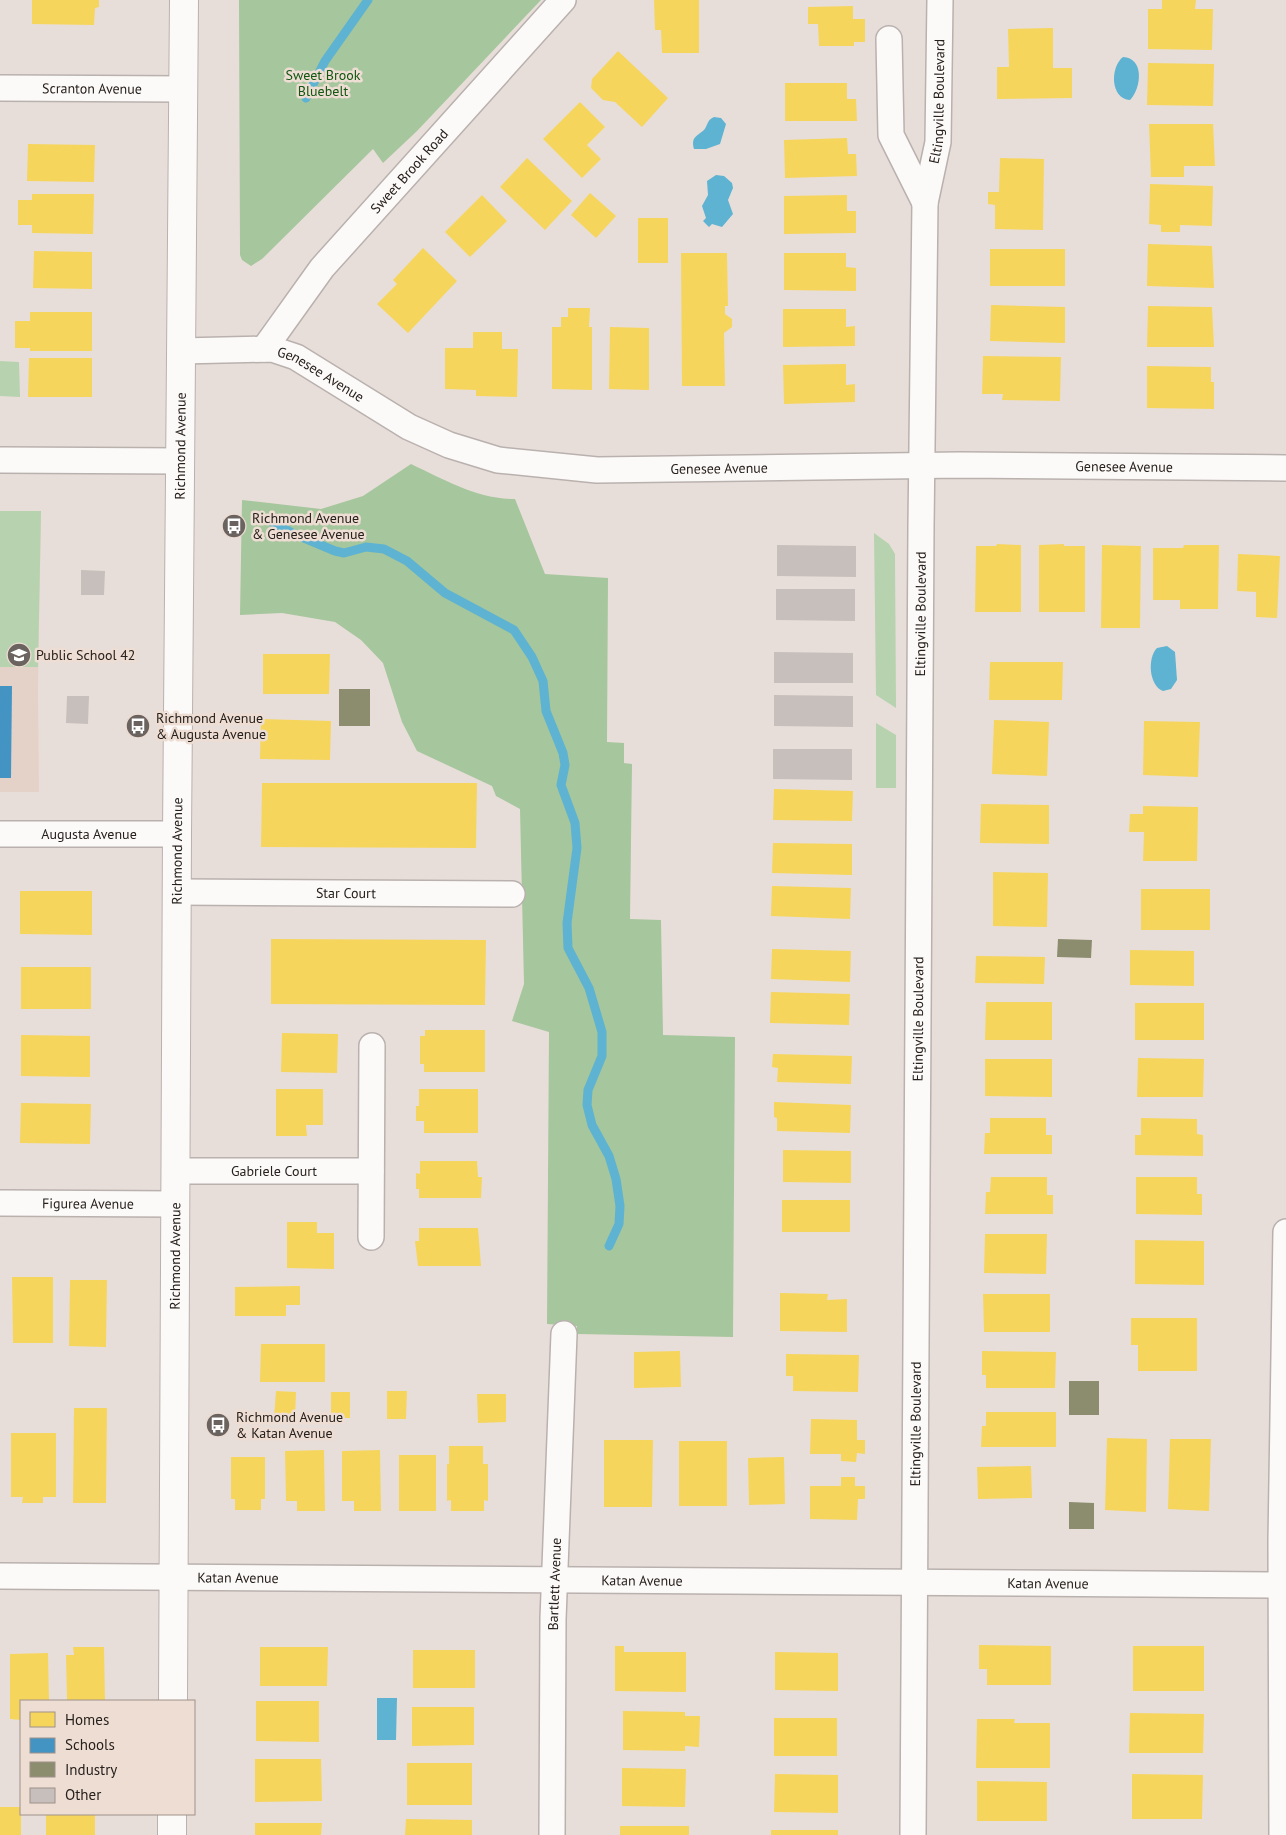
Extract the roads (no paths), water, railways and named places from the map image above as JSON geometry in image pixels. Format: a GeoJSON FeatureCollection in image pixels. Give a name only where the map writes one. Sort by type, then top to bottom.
{"type":"FeatureCollection","features":[{"type":"Feature","properties":{"kind":"main road","name":"Richmond Avenue"},"geometry":{"type":"LineString","coordinates":[[173,1700],[177,834],[184,0]]}},
{"type":"Feature","properties":{"kind":"main road"},"geometry":{"type":"LineString","coordinates":[[172,1815],[172,1835]]}},
{"type":"Feature","properties":{"kind":"street","name":"Sweet Brook Road"},"geometry":{"type":"LineString","coordinates":[[264,350],[322,268],[563,0]]}},
{"type":"Feature","properties":{"kind":"street","name":"Eltingville Boulevard"},"geometry":{"type":"LineString","coordinates":[[913,1835],[921,465],[925,203],[938,142],[940,0]]}},
{"type":"Feature","properties":{"kind":"street","name":"Eltingville Boulevard"},"geometry":{"type":"LineString","coordinates":[[889,39],[891,135],[925,203]]}},
{"type":"Feature","properties":{"kind":"street","name":"Scranton Avenue"},"geometry":{"type":"LineString","coordinates":[[0,88],[184,89]]}},
{"type":"Feature","properties":{"kind":"street","name":"Genesee Avenue"},"geometry":{"type":"LineString","coordinates":[[181,351],[272,349],[296,357],[409,427],[449,445],[498,460],[597,470],[921,465],[1286,468]]}},
{"type":"Feature","properties":{"kind":"street"},"geometry":{"type":"LineString","coordinates":[[0,460],[180,461]]}},
{"type":"Feature","properties":{"kind":"street","name":"Augusta Avenue"},"geometry":{"type":"LineString","coordinates":[[0,834],[177,834]]}},
{"type":"Feature","properties":{"kind":"street","name":"Star Court"},"geometry":{"type":"LineString","coordinates":[[178,892],[512,894]]}},
{"type":"Feature","properties":{"kind":"street"},"geometry":{"type":"LineString","coordinates":[[371,1237],[372,1046]]}},
{"type":"Feature","properties":{"kind":"street","name":"Gabriele Court"},"geometry":{"type":"LineString","coordinates":[[176,1171],[371,1171]]}},
{"type":"Feature","properties":{"kind":"street","name":"Figurea Avenue"},"geometry":{"type":"LineString","coordinates":[[0,1203],[175,1204]]}},
{"type":"Feature","properties":{"kind":"street"},"geometry":{"type":"LineString","coordinates":[[1282,1835],[1286,1232]]}},
{"type":"Feature","properties":{"kind":"street","name":"Bartlett Avenue"},"geometry":{"type":"LineString","coordinates":[[552,1835],[553,1619],[564,1334]]}},
{"type":"Feature","properties":{"kind":"street","name":"Katan Avenue"},"geometry":{"type":"LineString","coordinates":[[0,1576],[914,1584],[1284,1585]]}},
{"type":"Feature","properties":{"kind":"water"},"geometry":{"type":"Polygon","coordinates":[[[1123,57],[1135,62],[1139,74],[1137,88],[1130,100],[1123,98],[1119,94],[1114,82],[1116,68],[1123,57]]]}},
{"type":"Feature","properties":{"kind":"water"},"geometry":{"type":"Polygon","coordinates":[[[714,117],[721,118],[726,124],[720,144],[706,149],[694,149],[693,142],[695,138],[714,117]]]}},
{"type":"Feature","properties":{"kind":"water"},"geometry":{"type":"Polygon","coordinates":[[[716,175],[724,176],[732,183],[733,188],[728,200],[733,214],[722,227],[712,224],[709,227],[703,221],[706,218],[702,206],[708,195],[707,181],[716,175]]]}},
{"type":"Feature","properties":{"kind":"water"},"geometry":{"type":"Polygon","coordinates":[[[1167,646],[1175,652],[1177,680],[1171,689],[1163,691],[1158,688],[1152,678],[1151,665],[1157,648],[1167,646]]]}},
{"type":"Feature","properties":{"kind":"water"},"geometry":{"type":"Polygon","coordinates":[[[377,1698],[397,1698],[396,1740],[377,1740],[377,1698]]]}},
{"type":"Feature","properties":{"kind":"waterway"},"geometry":{"type":"LineString","coordinates":[[306,98],[325,61],[368,0]]}},
{"type":"Feature","properties":{"kind":"waterway"},"geometry":{"type":"LineString","coordinates":[[267,519],[292,533],[335,551],[344,553],[366,547],[384,549],[407,561],[445,593],[514,630],[532,657],[543,681],[546,711],[563,753],[565,765],[561,785],[575,823],[577,848],[567,923],[568,948],[589,988],[602,1032],[602,1056],[588,1090],[587,1105],[592,1125],[609,1156],[616,1179],[620,1206],[619,1224],[609,1246]]}},
{"type":"Feature","properties":{"kind":"place","name":"Richmond Avenue & Genesee Avenue"},"geometry":{"type":"Point","coordinates":[234,526]}},
{"type":"Feature","properties":{"kind":"place","name":"Public School 42"},"geometry":{"type":"Point","coordinates":[19,655]}},
{"type":"Feature","properties":{"kind":"place","name":"Richmond Avenue & Augusta Avenue"},"geometry":{"type":"Point","coordinates":[138,726]}},
{"type":"Feature","properties":{"kind":"place","name":"Richmond Avenue & Katan Avenue"},"geometry":{"type":"Point","coordinates":[218,1425]}},
{"type":"Feature","properties":{"kind":"park label","name":"Sweet Brook Bluebelt"},"geometry":{"type":"Point","coordinates":[323,84]}}]}
